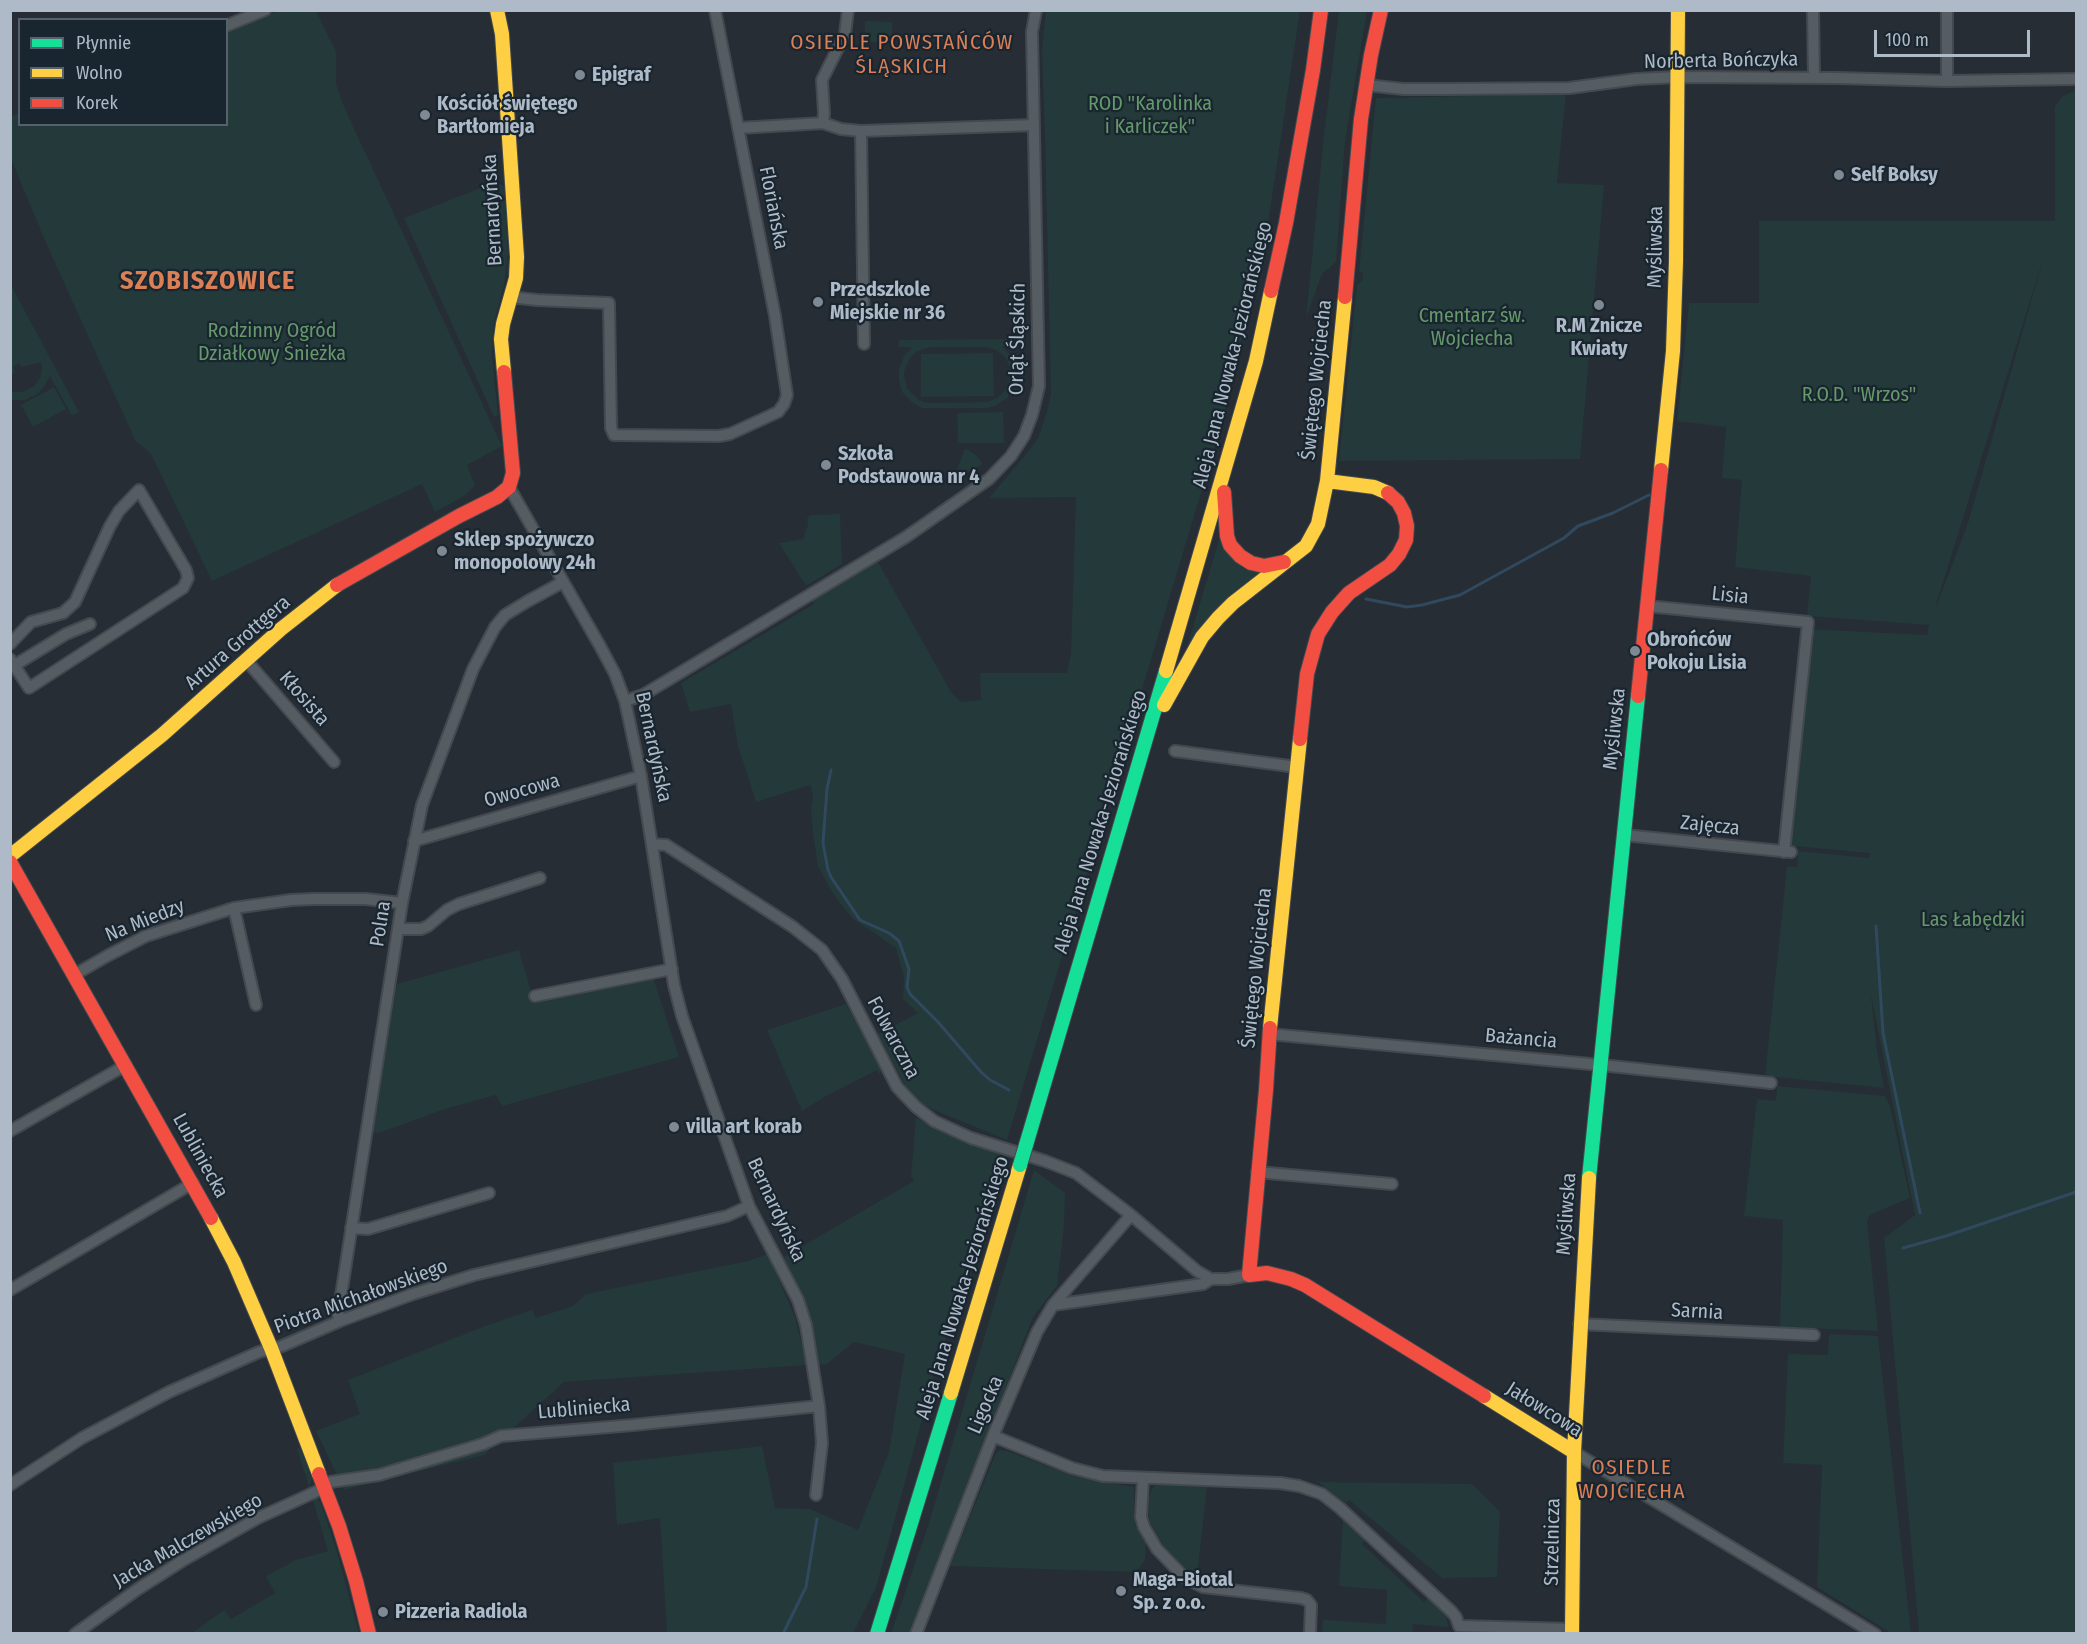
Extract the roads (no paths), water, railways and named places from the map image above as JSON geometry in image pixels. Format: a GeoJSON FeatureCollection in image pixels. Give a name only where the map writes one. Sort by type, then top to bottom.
{"type":"FeatureCollection","features":[{"type":"Feature","properties":{"kind":"street"},"geometry":{"type":"LineString","coordinates":[[228,26],[265,10]]}},
{"type":"Feature","properties":{"kind":"street","name":"Bernardyńska"},"geometry":{"type":"LineString","coordinates":[[497,10],[502,34],[517,257],[516,278],[501,339],[513,473],[509,487],[605,655],[625,701],[642,777],[672,969],[682,1016],[749,1206],[798,1300],[806,1325],[819,1406],[822,1443],[816,1495]]}},
{"type":"Feature","properties":{"kind":"street","name":"Floriańska"},"geometry":{"type":"LineString","coordinates":[[510,297],[609,303],[611,428],[614,435],[718,436],[730,434],[778,412],[784,404],[787,395],[784,370],[715,10]]}},
{"type":"Feature","properties":{"kind":"street"},"geometry":{"type":"LineString","coordinates":[[823,123],[822,80],[845,34],[848,10]]}},
{"type":"Feature","properties":{"kind":"street","name":"Orląt Śląskich"},"geometry":{"type":"LineString","coordinates":[[625,701],[643,695],[906,537],[978,487],[1011,456],[1024,436],[1039,386],[1032,32],[1036,10]]}},
{"type":"Feature","properties":{"kind":"street","name":"Świętego Wojciecha"},"geometry":{"type":"LineString","coordinates":[[1249,1275],[1269,1034],[1307,674],[1323,624],[1348,593],[1390,565],[1406,540],[1407,526],[1404,513],[1398,502],[1388,493],[1374,487],[1327,481],[1366,85],[1381,10]]}},
{"type":"Feature","properties":{"kind":"street","name":"Myśliwska"},"geometry":{"type":"LineString","coordinates":[[1574,1452],[1579,1324],[1588,1192],[1673,341],[1678,10]]}},
{"type":"Feature","properties":{"kind":"street"},"geometry":{"type":"LineString","coordinates":[[1813,10],[1814,78]]}},
{"type":"Feature","properties":{"kind":"street"},"geometry":{"type":"LineString","coordinates":[[1947,10],[1947,81]]}},
{"type":"Feature","properties":{"kind":"street","name":"Aleja Jana Nowaka-Jeziorańskiego"},"geometry":{"type":"LineString","coordinates":[[877,1634],[909,1537],[1149,732],[1256,361],[1284,235],[1319,15]]}},
{"type":"Feature","properties":{"kind":"street","name":"Norberta Bończyka"},"geometry":{"type":"LineString","coordinates":[[1366,85],[1421,89],[1569,88],[1637,79],[1677,77],[1947,81],[2076,79]]}},
{"type":"Feature","properties":{"kind":"street"},"geometry":{"type":"LineString","coordinates":[[739,128],[823,123],[841,129],[861,131],[1034,125]]}},
{"type":"Feature","properties":{"kind":"street"},"geometry":{"type":"LineString","coordinates":[[861,131],[864,344]]}},
{"type":"Feature","properties":{"kind":"street"},"geometry":{"type":"LineString","coordinates":[[1223,479],[1226,527],[1230,545],[1240,556],[1251,563],[1264,566],[1288,561]]}},
{"type":"Feature","properties":{"kind":"street"},"geometry":{"type":"LineString","coordinates":[[1149,732],[1202,637],[1218,618],[1233,603],[1306,546],[1313,536],[1322,512],[1327,481]]}},
{"type":"Feature","properties":{"kind":"street","name":"Artura Grottgera"},"geometry":{"type":"LineString","coordinates":[[10,856],[162,735],[330,589],[497,497],[509,487]]}},
{"type":"Feature","properties":{"kind":"street"},"geometry":{"type":"LineString","coordinates":[[10,644],[31,622],[63,613],[75,602],[110,526],[119,511],[139,490],[186,570],[188,578],[186,584],[178,592],[29,688],[13,662],[90,624]]}},
{"type":"Feature","properties":{"kind":"street","name":"Polna"},"geometry":{"type":"LineString","coordinates":[[340,1321],[338,1315],[402,903],[422,805],[487,639],[505,615],[563,582]]}},
{"type":"Feature","properties":{"kind":"street","name":"Lisia"},"geometry":{"type":"LineString","coordinates":[[1647,606],[1808,622],[1788,852]]}},
{"type":"Feature","properties":{"kind":"street","name":"Kłosista"},"geometry":{"type":"LineString","coordinates":[[246,660],[334,762]]}},
{"type":"Feature","properties":{"kind":"street"},"geometry":{"type":"LineString","coordinates":[[1175,751],[1297,767]]}},
{"type":"Feature","properties":{"kind":"street","name":"Owocowa"},"geometry":{"type":"LineString","coordinates":[[414,841],[642,777]]}},
{"type":"Feature","properties":{"kind":"street","name":"Zajęcza"},"geometry":{"type":"LineString","coordinates":[[1624,835],[1788,852]]}},
{"type":"Feature","properties":{"kind":"street","name":"Folwarczna"},"geometry":{"type":"LineString","coordinates":[[652,844],[666,845],[802,934],[822,950],[842,980],[897,1087],[916,1107],[934,1120],[971,1138],[1076,1173],[1131,1215],[1197,1271],[1211,1279]]}},
{"type":"Feature","properties":{"kind":"street","name":"Lubliniecka"},"geometry":{"type":"LineString","coordinates":[[10,862],[193,1183],[234,1262],[271,1348],[324,1486],[351,1563],[369,1634]]}},
{"type":"Feature","properties":{"kind":"street"},"geometry":{"type":"LineString","coordinates":[[398,929],[428,927],[447,910],[459,904],[540,878]]}},
{"type":"Feature","properties":{"kind":"street","name":"Na Miedzy"},"geometry":{"type":"LineString","coordinates":[[74,975],[146,936],[234,908],[302,899],[334,898],[402,903]]}},
{"type":"Feature","properties":{"kind":"street"},"geometry":{"type":"LineString","coordinates":[[234,908],[256,1005]]}},
{"type":"Feature","properties":{"kind":"street"},"geometry":{"type":"LineString","coordinates":[[535,996],[672,969]]}},
{"type":"Feature","properties":{"kind":"street","name":"Bażancia"},"geometry":{"type":"LineString","coordinates":[[1269,1034],[1771,1083]]}},
{"type":"Feature","properties":{"kind":"street"},"geometry":{"type":"LineString","coordinates":[[10,1131],[126,1065]]}},
{"type":"Feature","properties":{"kind":"street"},"geometry":{"type":"LineString","coordinates":[[1257,1172],[1392,1184]]}},
{"type":"Feature","properties":{"kind":"street"},"geometry":{"type":"LineString","coordinates":[[10,1290],[193,1183]]}},
{"type":"Feature","properties":{"kind":"street"},"geometry":{"type":"LineString","coordinates":[[351,1228],[368,1229],[489,1193]]}},
{"type":"Feature","properties":{"kind":"street","name":"Piotra Michałowskiego"},"geometry":{"type":"LineString","coordinates":[[10,1485],[82,1438],[136,1408],[207,1374],[340,1321],[413,1294],[474,1275],[727,1216],[749,1206]]}},
{"type":"Feature","properties":{"kind":"street","name":"Ligocka"},"geometry":{"type":"LineString","coordinates":[[916,1634],[993,1436],[1037,1332],[1053,1305],[1131,1215]]}},
{"type":"Feature","properties":{"kind":"street","name":"Jałowcowa"},"geometry":{"type":"LineString","coordinates":[[1249,1275],[1267,1273],[1292,1279],[1305,1285],[1574,1452],[1875,1634]]}},
{"type":"Feature","properties":{"kind":"street"},"geometry":{"type":"LineString","coordinates":[[1053,1305],[1203,1284],[1211,1279],[1249,1275]]}},
{"type":"Feature","properties":{"kind":"street","name":"Sarnia"},"geometry":{"type":"LineString","coordinates":[[1579,1324],[1814,1335]]}},
{"type":"Feature","properties":{"kind":"street","name":"Lubliniecka"},"geometry":{"type":"LineString","coordinates":[[324,1486],[330,1482],[379,1475],[483,1444],[501,1436],[819,1406]]}},
{"type":"Feature","properties":{"kind":"street"},"geometry":{"type":"LineString","coordinates":[[993,1436],[1088,1473],[1103,1476],[1280,1483],[1299,1486],[1322,1494],[1340,1508],[1445,1605],[1456,1617],[1458,1630],[1572,1631]]}},
{"type":"Feature","properties":{"kind":"street","name":"Strzelnicza"},"geometry":{"type":"LineString","coordinates":[[1572,1631],[1574,1452]]}},
{"type":"Feature","properties":{"kind":"street"},"geometry":{"type":"LineString","coordinates":[[1143,1478],[1144,1527],[1157,1550],[1185,1578],[1203,1587],[1307,1600],[1311,1605],[1310,1634]]}},
{"type":"Feature","properties":{"kind":"street","name":"Jacka Malczewskiego"},"geometry":{"type":"LineString","coordinates":[[75,1634],[138,1589],[218,1540],[324,1486]]}},
{"type":"Feature","properties":{"kind":"waterway"},"geometry":{"type":"LineString","coordinates":[[1366,599],[1407,607],[1460,595],[1564,538],[1578,526],[1613,513],[1649,495]]}},
{"type":"Feature","properties":{"kind":"waterway"},"geometry":{"type":"LineString","coordinates":[[831,770],[827,789],[823,843],[831,877],[860,920],[889,933],[899,941],[909,969],[907,987],[910,994],[938,1022],[981,1072],[990,1080],[1009,1090]]}},
{"type":"Feature","properties":{"kind":"waterway"},"geometry":{"type":"LineString","coordinates":[[1876,926],[1883,1033],[1920,1213]]}},
{"type":"Feature","properties":{"kind":"waterway"},"geometry":{"type":"LineString","coordinates":[[1903,1248],[1946,1236],[2076,1192]]}},
{"type":"Feature","properties":{"kind":"waterway"},"geometry":{"type":"LineString","coordinates":[[783,1634],[806,1587],[817,1519]]}},
{"type":"Feature","properties":{"kind":"place","name":"Epigraf"},"geometry":{"type":"Point","coordinates":[580,75]}},
{"type":"Feature","properties":{"kind":"place","name":"Kościół świętego Bartłomieja"},"geometry":{"type":"Point","coordinates":[425,115]}},
{"type":"Feature","properties":{"kind":"place","name":"Self Boksy"},"geometry":{"type":"Point","coordinates":[1839,175]}},
{"type":"Feature","properties":{"kind":"place","name":"Przedszkole Miejskie nr 36"},"geometry":{"type":"Point","coordinates":[818,302]}},
{"type":"Feature","properties":{"kind":"place","name":"R.M Znicze Kwiaty"},"geometry":{"type":"Point","coordinates":[1599,305]}},
{"type":"Feature","properties":{"kind":"place","name":"Szkoła Podstawowa nr 4"},"geometry":{"type":"Point","coordinates":[826,465]}},
{"type":"Feature","properties":{"kind":"place","name":"Sklep spożywczo monopolowy 24h"},"geometry":{"type":"Point","coordinates":[442,551]}},
{"type":"Feature","properties":{"kind":"place","name":"Obrońców Pokoju Lisia"},"geometry":{"type":"Point","coordinates":[1635,651]}},
{"type":"Feature","properties":{"kind":"place","name":"villa art korab"},"geometry":{"type":"Point","coordinates":[674,1127]}},
{"type":"Feature","properties":{"kind":"place","name":"Maga-Biotal Sp. z o.o."},"geometry":{"type":"Point","coordinates":[1121,1591]}},
{"type":"Feature","properties":{"kind":"place","name":"Pizzeria Radiola"},"geometry":{"type":"Point","coordinates":[383,1612]}},
{"type":"Feature","properties":{"kind":"district","name":"OSIEDLE POWSTAŃCÓW ŚLĄSKICH"},"geometry":{"type":"Point","coordinates":[902,55]}},
{"type":"Feature","properties":{"kind":"district","name":"SZOBISZOWICE"},"geometry":{"type":"Point","coordinates":[208,282]}},
{"type":"Feature","properties":{"kind":"district","name":"OSIEDLE WOJCIECHA"},"geometry":{"type":"Point","coordinates":[1632,1480]}},
{"type":"Feature","properties":{"kind":"park label","name":"ROD \"Karolinka i Karliczek\""},"geometry":{"type":"Point","coordinates":[1150,116]}},
{"type":"Feature","properties":{"kind":"park label","name":"Cmentarz św. Wojciecha"},"geometry":{"type":"Point","coordinates":[1472,328]}},
{"type":"Feature","properties":{"kind":"park label","name":"Rodzinny Ogród Działkowy Śnieżka"},"geometry":{"type":"Point","coordinates":[272,342]}},
{"type":"Feature","properties":{"kind":"park label","name":"R.O.D. \"Wrzos\""},"geometry":{"type":"Point","coordinates":[1859,395]}},
{"type":"Feature","properties":{"kind":"park label","name":"Las Łabędzki"},"geometry":{"type":"Point","coordinates":[1973,920]}}]}
